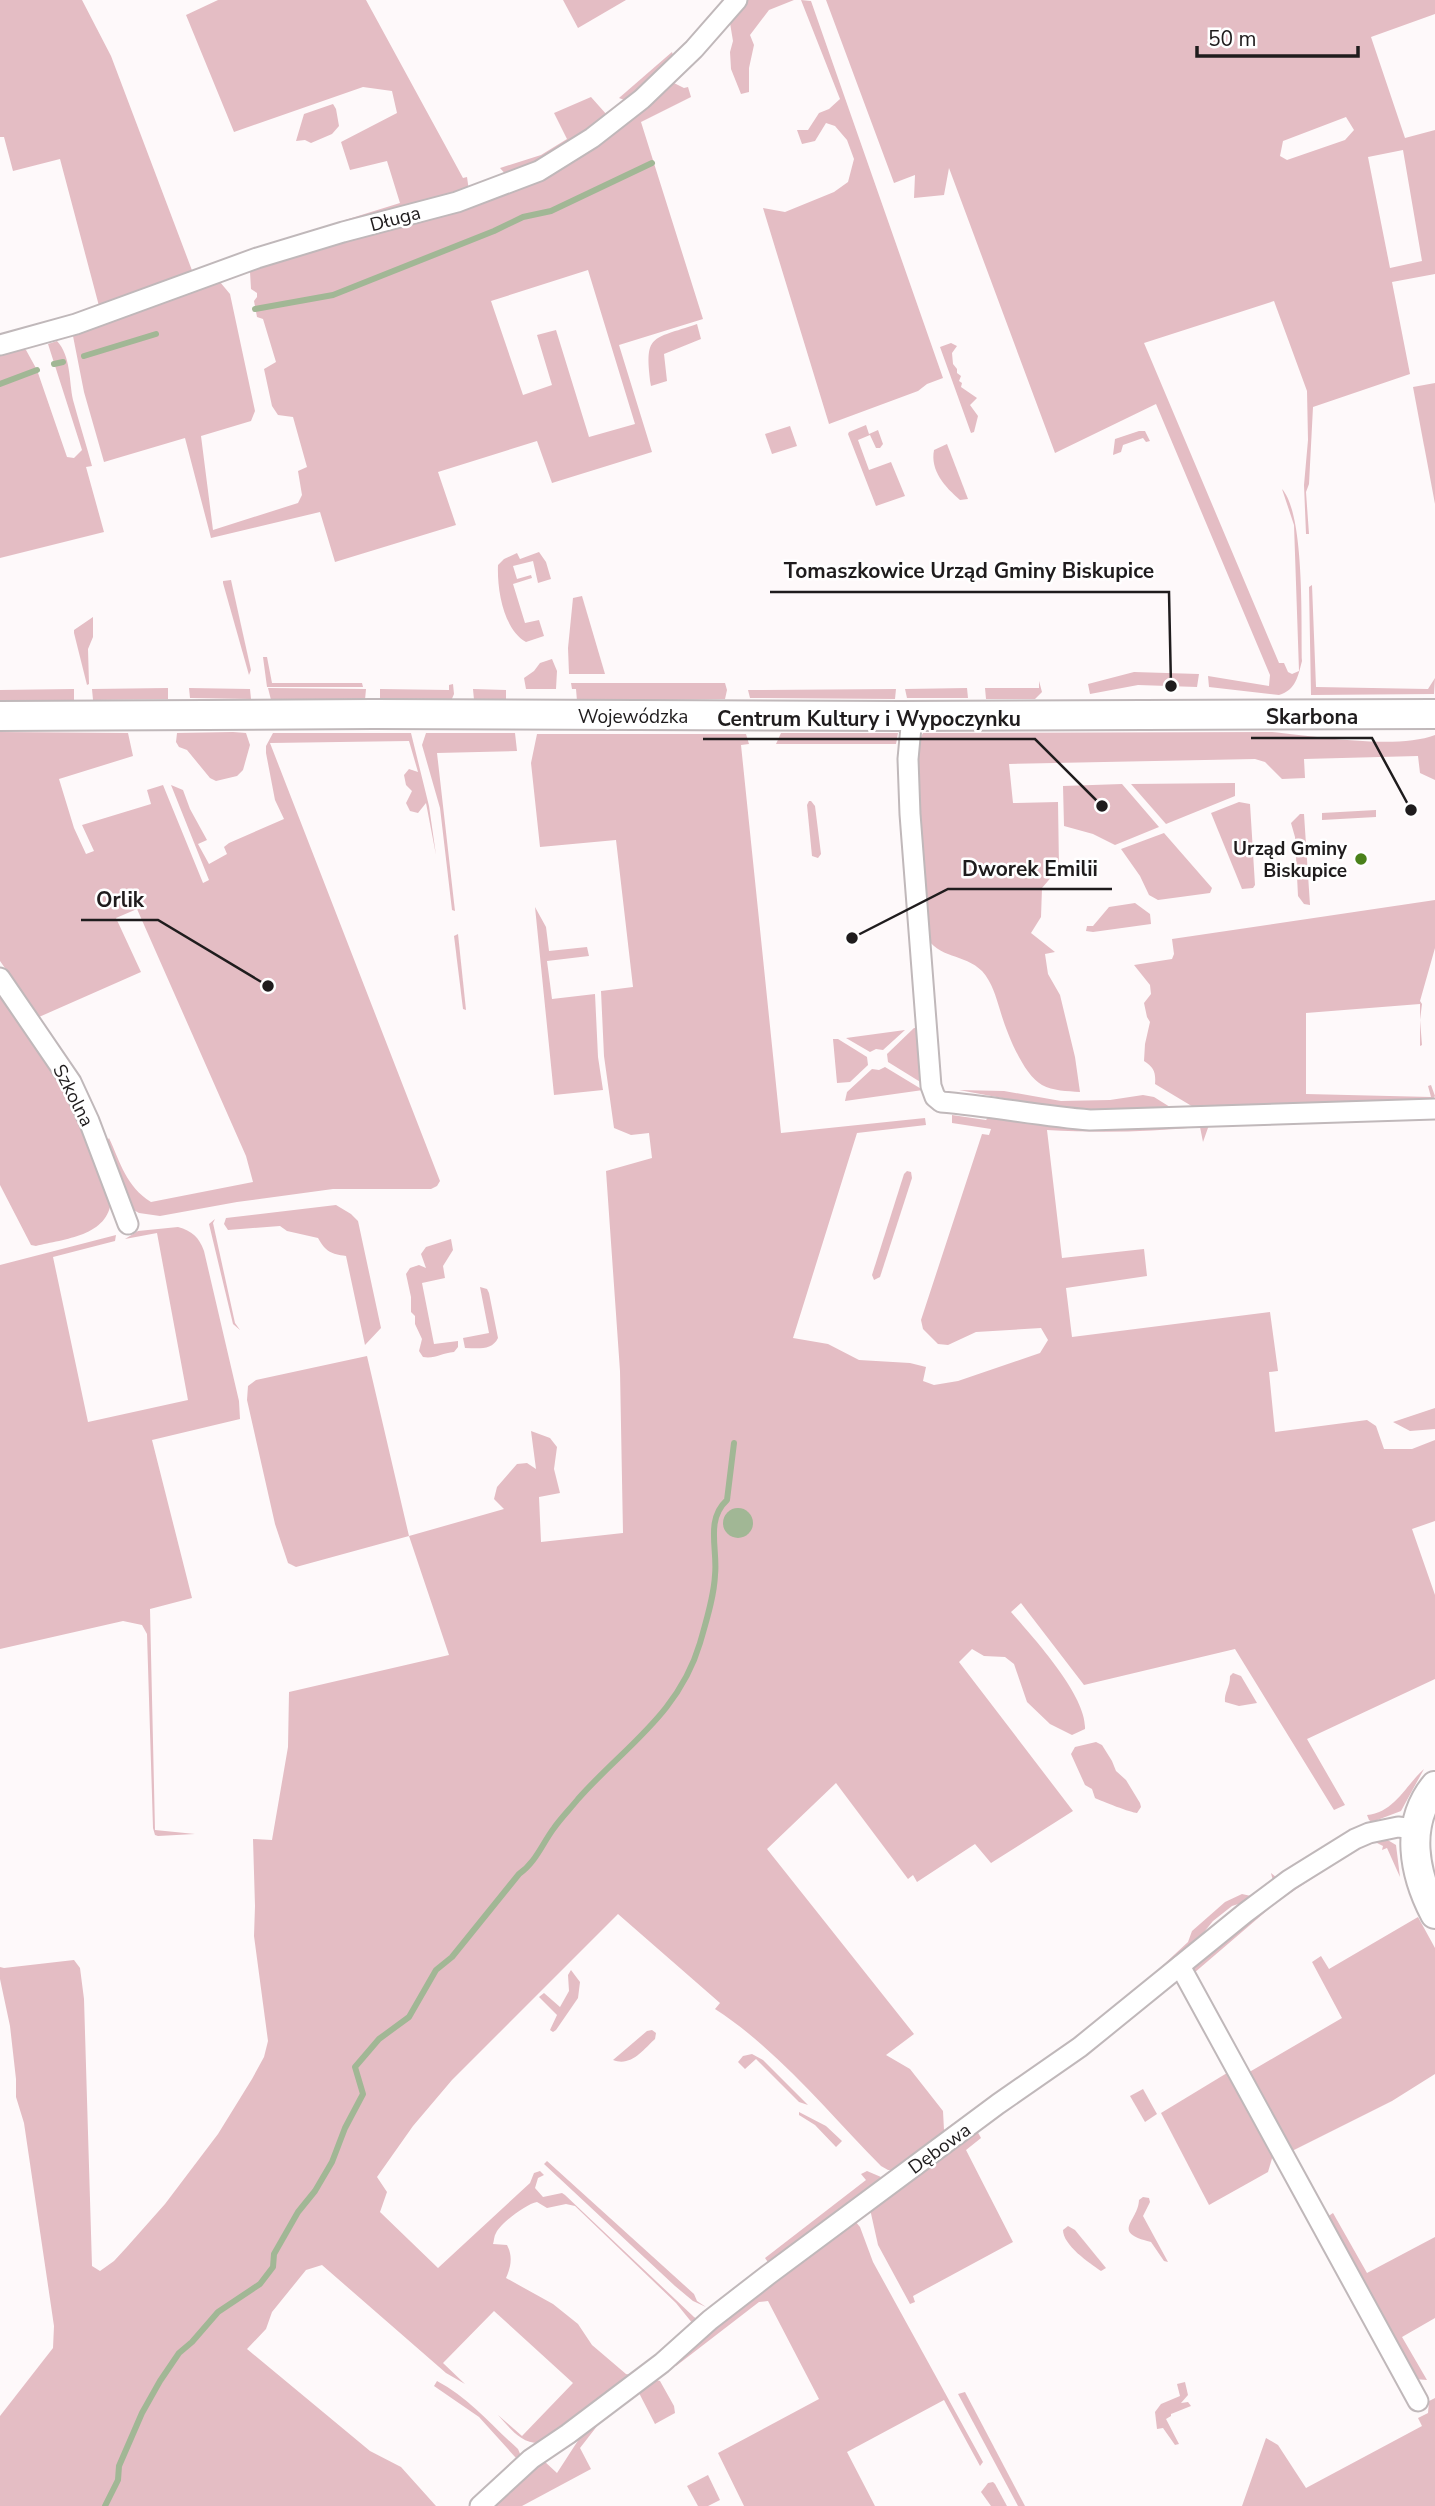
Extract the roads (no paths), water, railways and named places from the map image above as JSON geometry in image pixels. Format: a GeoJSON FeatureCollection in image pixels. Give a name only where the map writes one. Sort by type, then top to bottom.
{"type":"FeatureCollection","features":[{"type":"Feature","properties":{"kind":"main road","name":"Wojewódzka"},"geometry":{"type":"LineString","coordinates":[[0,716],[1435,714]]}},
{"type":"Feature","properties":{"kind":"main road"},"geometry":{"type":"LineString","coordinates":[[1435,1786],[1420,1811],[1415,1839],[1421,1883],[1435,1914]]}},
{"type":"Feature","properties":{"kind":"street","name":"Długa"},"geometry":{"type":"LineString","coordinates":[[0,345],[76,324],[282,251],[457,202],[539,171],[592,138],[642,99],[694,49],[737,0]]}},
{"type":"Feature","properties":{"kind":"street"},"geometry":{"type":"LineString","coordinates":[[912,716],[908,759],[910,814],[931,1086],[935,1097],[942,1102],[1090,1120],[1435,1109]]}},
{"type":"Feature","properties":{"kind":"street","name":"Szkolna"},"geometry":{"type":"LineString","coordinates":[[0,978],[71,1082],[89,1121],[128,1224]]}},
{"type":"Feature","properties":{"kind":"street","name":"Dębowa"},"geometry":{"type":"LineString","coordinates":[[480,2506],[531,2459],[662,2362],[768,2275],[998,2104],[1080,2047],[1289,1880],[1355,1839],[1384,1829],[1415,1839]]}},
{"type":"Feature","properties":{"kind":"street"},"geometry":{"type":"LineString","coordinates":[[1180,1966],[1418,2401]]}},
{"type":"Feature","properties":{"kind":"waterway"},"geometry":{"type":"LineString","coordinates":[[255,309],[333,295],[523,217],[551,211],[652,163]]}},
{"type":"Feature","properties":{"kind":"waterway"},"geometry":{"type":"LineString","coordinates":[[84,356],[156,334]]}},
{"type":"Feature","properties":{"kind":"waterway"},"geometry":{"type":"LineString","coordinates":[[54,364],[63,362]]}},
{"type":"Feature","properties":{"kind":"waterway"},"geometry":{"type":"LineString","coordinates":[[0,384],[37,370]]}},
{"type":"Feature","properties":{"kind":"waterway"},"geometry":{"type":"LineString","coordinates":[[105,2506],[118,2480],[119,2466],[142,2413],[179,2353],[218,2312],[260,2284],[273,2267],[274,2254],[332,2162],[345,2128],[363,2094],[355,2067],[379,2039],[409,2017],[436,1970],[452,1957],[530,1864],[578,1799],[648,1728],[679,1690],[700,1643],[711,1601],[715,1565],[714,1526],[720,1508],[727,1500],[734,1443]]}},
{"type":"Feature","properties":{"kind":"place","name":"Tomaszkowice Urząd Gminy Biskupice"},"geometry":{"type":"Point","coordinates":[1171,686]}},
{"type":"Feature","properties":{"kind":"place","name":"Centrum Kultury i Wypoczynku"},"geometry":{"type":"Point","coordinates":[1102,806]}},
{"type":"Feature","properties":{"kind":"place","name":"Skarbona"},"geometry":{"type":"Point","coordinates":[1411,810]}},
{"type":"Feature","properties":{"kind":"place","name":"Urząd Gminy Biskupice"},"geometry":{"type":"Point","coordinates":[1361,859]}},
{"type":"Feature","properties":{"kind":"place","name":"Dworek Emilii"},"geometry":{"type":"Point","coordinates":[852,938]}},
{"type":"Feature","properties":{"kind":"place","name":"Orlik"},"geometry":{"type":"Point","coordinates":[268,986]}}]}
